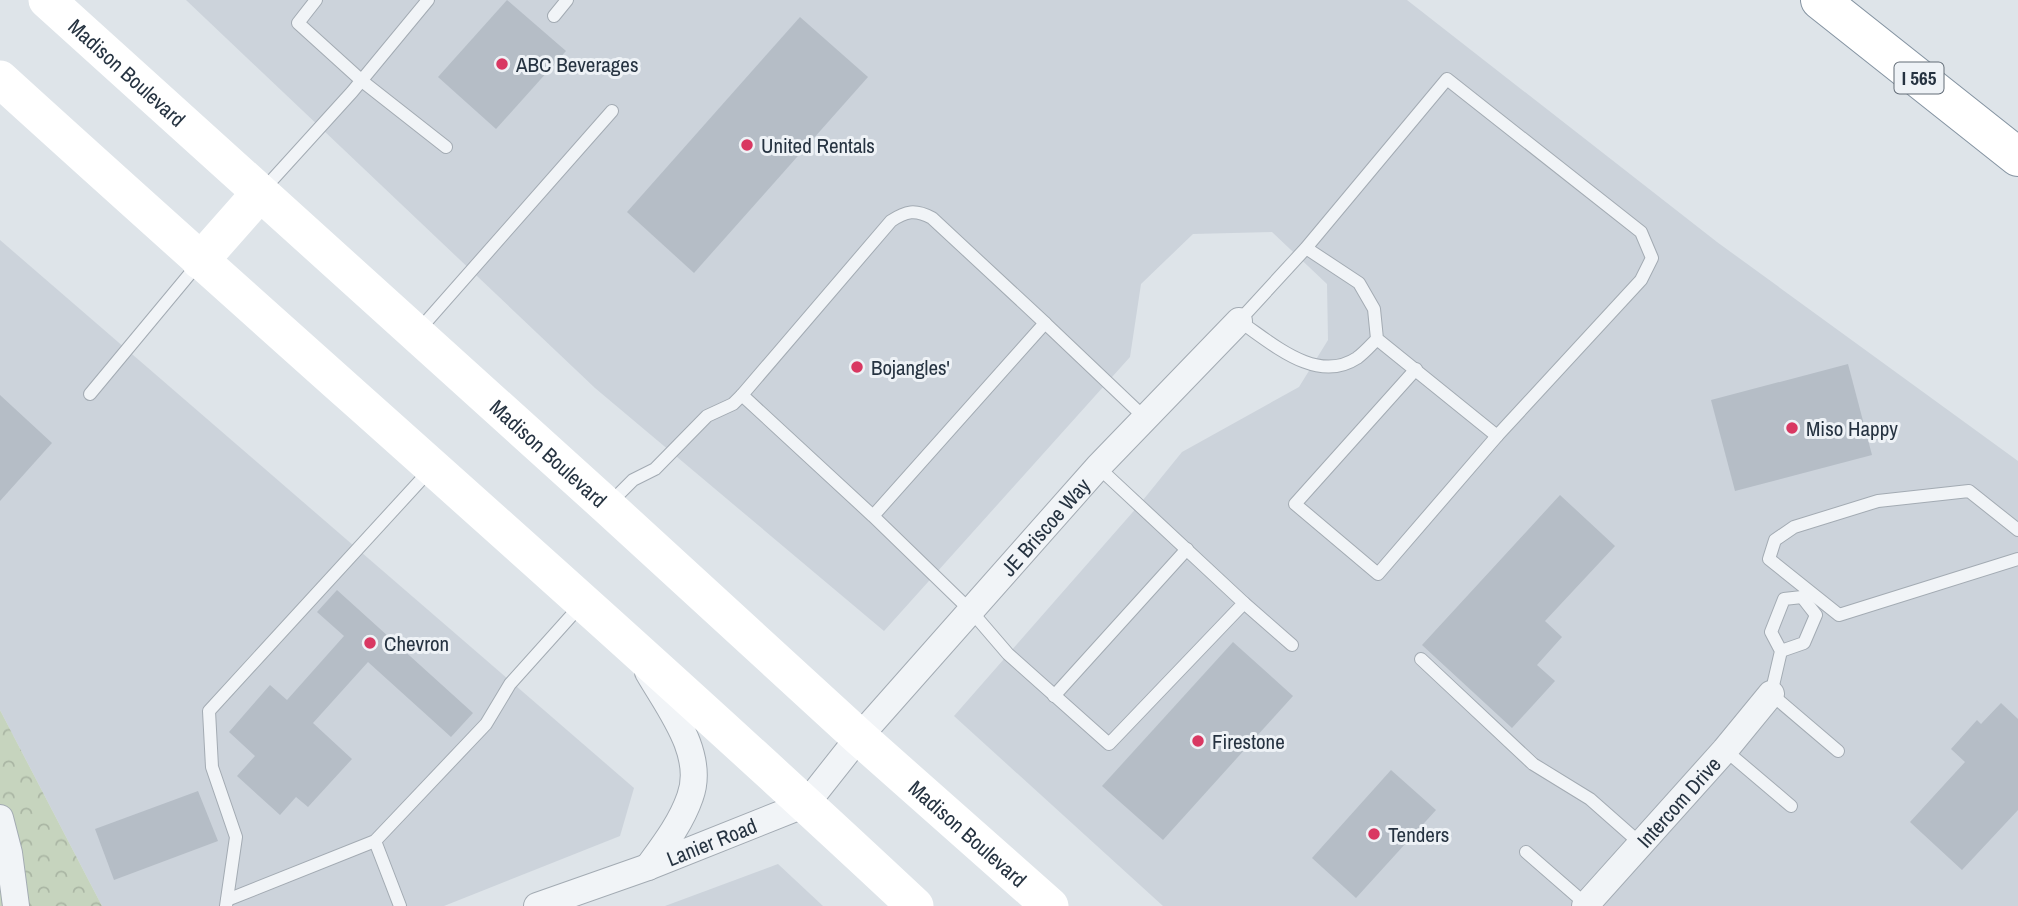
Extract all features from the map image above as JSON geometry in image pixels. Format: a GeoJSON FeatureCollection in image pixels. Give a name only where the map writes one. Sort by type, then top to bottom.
{"type":"FeatureCollection","features":[{"type":"Feature","properties":{"kind":"highway","name":"I 565"},"geometry":{"type":"LineString","coordinates":[[1820,0],[2018,156]]}},
{"type":"Feature","properties":{"kind":"main road","name":"Madison Boulevard"},"geometry":{"type":"LineString","coordinates":[[47,0],[859,737],[1050,906]]}},
{"type":"Feature","properties":{"kind":"main road"},"geometry":{"type":"LineString","coordinates":[[0,79],[806,804],[915,906]]}},
{"type":"Feature","properties":{"kind":"main road"},"geometry":{"type":"LineString","coordinates":[[200,261],[260,193]]}},
{"type":"Feature","properties":{"kind":"street","name":"JE Briscoe Way"},"geometry":{"type":"LineString","coordinates":[[859,737],[1098,467],[1239,321]]}},
{"type":"Feature","properties":{"kind":"street"},"geometry":{"type":"LineString","coordinates":[[637,652],[683,733],[693,762],[691,795],[676,828],[648,867]]}},
{"type":"Feature","properties":{"kind":"street","name":"Intercom Drive"},"geometry":{"type":"LineString","coordinates":[[1587,905],[1725,750],[1771,694]]}},
{"type":"Feature","properties":{"kind":"street","name":"Lanier Road"},"geometry":{"type":"LineString","coordinates":[[537,906],[648,867],[806,804],[859,737]]}},
{"type":"Feature","properties":{"kind":"street"},"geometry":{"type":"LineString","coordinates":[[0,818],[9,853],[16,906]]}},
{"type":"Feature","properties":{"kind":"lane"},"geometry":{"type":"LineString","coordinates":[[316,0],[298,23],[362,81],[446,147]]}},
{"type":"Feature","properties":{"kind":"lane"},"geometry":{"type":"LineString","coordinates":[[260,193],[362,81],[428,0]]}},
{"type":"Feature","properties":{"kind":"lane"},"geometry":{"type":"LineString","coordinates":[[554,16],[567,0]]}},
{"type":"Feature","properties":{"kind":"lane"},"geometry":{"type":"LineString","coordinates":[[1377,339],[1356,359],[1330,367],[1301,362],[1239,321],[1306,248],[1447,79],[1641,232],[1652,258],[1641,280],[1497,436],[1378,574],[1295,504],[1416,369]]}},
{"type":"Feature","properties":{"kind":"lane"},"geometry":{"type":"LineString","coordinates":[[416,333],[612,111]]}},
{"type":"Feature","properties":{"kind":"lane"},"geometry":{"type":"LineString","coordinates":[[607,506],[633,480],[655,469],[707,416],[733,404],[891,221],[903,213],[919,211],[932,218],[1144,418]]}},
{"type":"Feature","properties":{"kind":"lane"},"geometry":{"type":"LineString","coordinates":[[1306,248],[1359,284],[1374,309],[1377,339],[1497,436]]}},
{"type":"Feature","properties":{"kind":"lane"},"geometry":{"type":"LineString","coordinates":[[90,394],[200,261]]}},
{"type":"Feature","properties":{"kind":"lane"},"geometry":{"type":"LineString","coordinates":[[873,516],[1045,323]]}},
{"type":"Feature","properties":{"kind":"lane"},"geometry":{"type":"LineString","coordinates":[[742,395],[971,611],[1008,654],[1109,744],[1244,603]]}},
{"type":"Feature","properties":{"kind":"lane"},"geometry":{"type":"LineString","coordinates":[[226,903],[236,836],[212,767],[209,712],[433,467]]}},
{"type":"Feature","properties":{"kind":"lane"},"geometry":{"type":"LineString","coordinates":[[1098,467],[1292,645]]}},
{"type":"Feature","properties":{"kind":"lane"},"geometry":{"type":"LineString","coordinates":[[2018,530],[1969,491],[1878,501],[1794,527],[1775,540],[1769,559],[1805,592],[1839,615],[2018,559]]}},
{"type":"Feature","properties":{"kind":"lane"},"geometry":{"type":"LineString","coordinates":[[1054,696],[1187,549]]}},
{"type":"Feature","properties":{"kind":"lane"},"geometry":{"type":"LineString","coordinates":[[1781,651],[1804,643],[1816,615],[1805,592]]}},
{"type":"Feature","properties":{"kind":"lane"},"geometry":{"type":"LineString","coordinates":[[1805,592],[1784,599],[1771,632],[1781,651],[1771,694],[1839,751]]}},
{"type":"Feature","properties":{"kind":"lane"},"geometry":{"type":"LineString","coordinates":[[226,903],[375,841],[486,724],[510,684],[583,603]]}},
{"type":"Feature","properties":{"kind":"lane"},"geometry":{"type":"LineString","coordinates":[[1421,660],[1533,764],[1590,799],[1641,844]]}},
{"type":"Feature","properties":{"kind":"lane"},"geometry":{"type":"LineString","coordinates":[[1725,750],[1791,806]]}},
{"type":"Feature","properties":{"kind":"lane"},"geometry":{"type":"LineString","coordinates":[[375,841],[400,906]]}},
{"type":"Feature","properties":{"kind":"lane"},"geometry":{"type":"LineString","coordinates":[[1526,852],[1587,905]]}},
{"type":"Feature","properties":{"kind":"shaded area"},"geometry":{"type":"Polygon","coordinates":[[[186,0],[1407,0],[1717,242],[2018,461],[2018,906],[1163,906],[954,716],[1182,452],[1299,387],[1328,340],[1327,284],[1272,232],[1193,234],[1141,284],[1130,357],[884,631],[595,388],[186,0]]]}},
{"type":"Feature","properties":{"kind":"shaded area"},"geometry":{"type":"Polygon","coordinates":[[[0,240],[634,788],[620,836],[444,906],[102,906],[0,710],[0,240]]]}},
{"type":"Feature","properties":{"kind":"shaded area"},"geometry":{"type":"Polygon","coordinates":[[[778,864],[823,906],[665,906],[778,864]]]}},
{"type":"Feature","properties":{"kind":"green space"},"geometry":{"type":"Polygon","coordinates":[[[0,710],[102,906],[0,906],[0,710]]]}},
{"type":"Feature","properties":{"kind":"building","name":"ABC Beverages"},"geometry":{"type":"Polygon","coordinates":[[[507,0],[566,51],[496,129],[438,77],[507,0]]]}},
{"type":"Feature","properties":{"kind":"building","name":"United Rentals"},"geometry":{"type":"Polygon","coordinates":[[[800,17],[868,77],[694,273],[627,212],[800,17]]]}},
{"type":"Feature","properties":{"kind":"building","name":"Miso Happy"},"geometry":{"type":"Polygon","coordinates":[[[1848,364],[1872,455],[1735,491],[1711,400],[1848,364]]]}},
{"type":"Feature","properties":{"kind":"building"},"geometry":{"type":"Polygon","coordinates":[[[0,395],[52,443],[0,501],[0,395]]]}},
{"type":"Feature","properties":{"kind":"building"},"geometry":{"type":"Polygon","coordinates":[[[1560,495],[1615,546],[1545,621],[1562,637],[1537,665],[1555,681],[1512,728],[1422,645],[1560,495]]]}},
{"type":"Feature","properties":{"kind":"building"},"geometry":{"type":"Polygon","coordinates":[[[337,590],[473,713],[451,737],[368,662],[313,723],[352,759],[308,807],[296,797],[280,815],[237,776],[255,756],[229,732],[270,685],[287,700],[344,636],[317,612],[337,590]]]}},
{"type":"Feature","properties":{"kind":"building","name":"Firestone"},"geometry":{"type":"Polygon","coordinates":[[[1233,642],[1293,696],[1163,840],[1102,786],[1233,642]]]}},
{"type":"Feature","properties":{"kind":"building"},"geometry":{"type":"Polygon","coordinates":[[[2001,703],[2018,719],[2018,810],[1962,870],[1910,822],[1965,762],[1951,749],[1977,720],[1981,724],[2001,703]]]}},
{"type":"Feature","properties":{"kind":"building","name":"Tenders"},"geometry":{"type":"Polygon","coordinates":[[[1391,770],[1436,810],[1356,898],[1312,858],[1391,770]]]}},
{"type":"Feature","properties":{"kind":"building"},"geometry":{"type":"Polygon","coordinates":[[[198,791],[218,841],[114,880],[95,829],[198,791]]]}},
{"type":"Feature","properties":{"kind":"place","name":"ABC Beverages"},"geometry":{"type":"Point","coordinates":[502,64]}},
{"type":"Feature","properties":{"kind":"place","name":"United Rentals"},"geometry":{"type":"Point","coordinates":[747,145]}},
{"type":"Feature","properties":{"kind":"place","name":"Bojangles'"},"geometry":{"type":"Point","coordinates":[857,367]}},
{"type":"Feature","properties":{"kind":"place","name":"Miso Happy"},"geometry":{"type":"Point","coordinates":[1792,428]}},
{"type":"Feature","properties":{"kind":"place","name":"Chevron"},"geometry":{"type":"Point","coordinates":[370,643]}},
{"type":"Feature","properties":{"kind":"place","name":"Firestone"},"geometry":{"type":"Point","coordinates":[1198,741]}},
{"type":"Feature","properties":{"kind":"place","name":"Tenders"},"geometry":{"type":"Point","coordinates":[1374,834]}}]}
